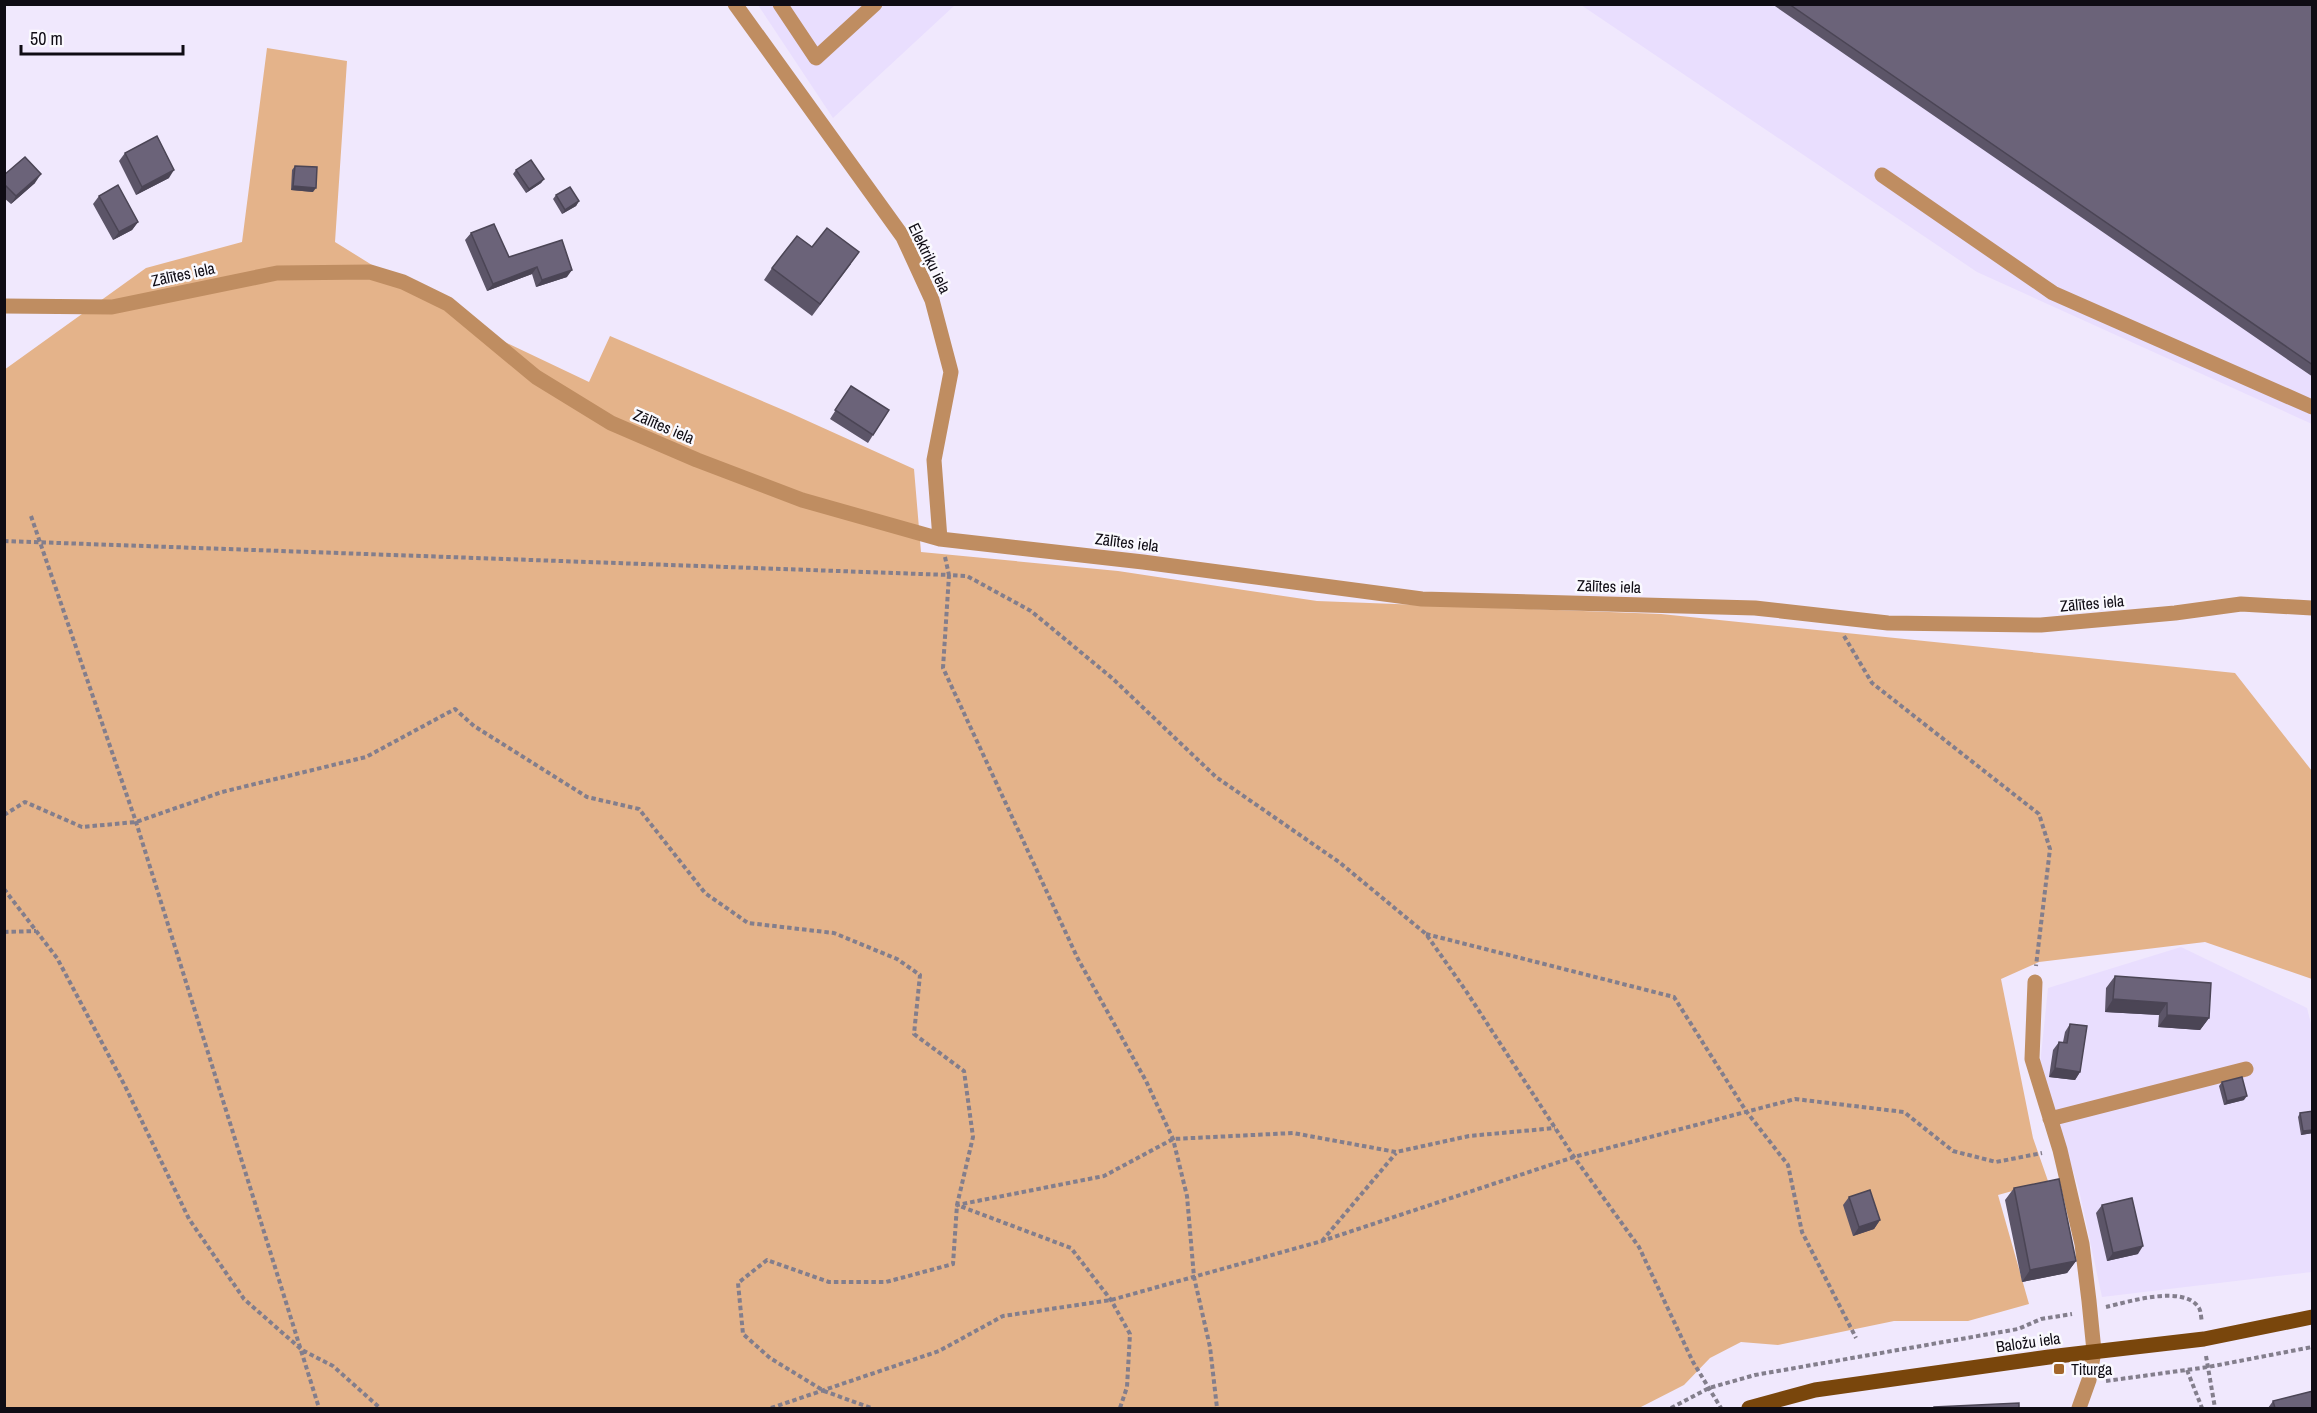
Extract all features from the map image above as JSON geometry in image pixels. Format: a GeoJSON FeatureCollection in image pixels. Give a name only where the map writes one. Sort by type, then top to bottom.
{"type":"FeatureCollection","features":[{"type":"Feature","properties":{"kind":"main road","name":"Baložu iela"},"geometry":{"type":"LineString","coordinates":[[1749,1408],[1815,1390],[2094,1351],[2204,1339],[2313,1317]]}},
{"type":"Feature","properties":{"kind":"street","name":"Elektriķu iela"},"geometry":{"type":"LineString","coordinates":[[735,4],[903,237],[932,300],[951,372],[934,460],[940,539]]}},
{"type":"Feature","properties":{"kind":"street"},"geometry":{"type":"LineString","coordinates":[[780,4],[816,58],[875,4]]}},
{"type":"Feature","properties":{"kind":"street"},"geometry":{"type":"LineString","coordinates":[[1882,175],[2053,293],[2313,407]]}},
{"type":"Feature","properties":{"kind":"street","name":"Zālītes iela"},"geometry":{"type":"LineString","coordinates":[[4,306],[112,307],[277,273],[370,272],[403,282],[448,304],[536,377],[611,423],[697,460],[802,500],[940,539],[1143,562],[1422,599],[1755,608],[1888,623],[2041,626],[2241,604],[2313,608]]}},
{"type":"Feature","properties":{"kind":"street"},"geometry":{"type":"LineString","coordinates":[[2035,982],[2032,1059],[2060,1150],[2082,1244],[2090,1310],[2094,1351],[2089,1380],[2079,1408]]}},
{"type":"Feature","properties":{"kind":"street"},"geometry":{"type":"LineString","coordinates":[[2050,1119],[2246,1069]]}},
{"type":"Feature","properties":{"kind":"path"},"geometry":{"type":"LineString","coordinates":[[31,516],[136,822],[319,1408]]}},
{"type":"Feature","properties":{"kind":"path"},"geometry":{"type":"LineString","coordinates":[[940,539],[949,575],[943,668],[1078,959],[1146,1081],[1173,1139],[1187,1196],[1194,1277],[1209,1347],[1217,1408]]}},
{"type":"Feature","properties":{"kind":"path"},"geometry":{"type":"LineString","coordinates":[[4,541],[968,576],[1031,611],[1112,678],[1216,777],[1339,862],[1426,934],[1574,1157],[1639,1247],[1693,1362],[1721,1408]]}},
{"type":"Feature","properties":{"kind":"path"},"geometry":{"type":"LineString","coordinates":[[1832,617],[1872,683],[2039,814],[2050,849],[2038,934],[2035,982]]}},
{"type":"Feature","properties":{"kind":"path"},"geometry":{"type":"LineString","coordinates":[[4,814],[25,802],[82,827],[136,822],[222,792],[366,757],[455,709],[474,726],[586,797],[639,808],[705,893],[748,923],[834,933],[897,959],[920,975],[914,1034],[964,1071],[973,1137],[957,1205],[953,1264],[886,1282],[829,1282],[767,1260],[738,1283],[743,1334],[770,1358],[824,1391],[872,1408]]}},
{"type":"Feature","properties":{"kind":"path"},"geometry":{"type":"LineString","coordinates":[[4,889],[57,958],[125,1086],[189,1219],[244,1299],[302,1350],[333,1366],[380,1408]]}},
{"type":"Feature","properties":{"kind":"path"},"geometry":{"type":"LineString","coordinates":[[4,932],[36,932]]}},
{"type":"Feature","properties":{"kind":"path"},"geometry":{"type":"LineString","coordinates":[[1426,934],[1674,997],[1746,1111],[1788,1166],[1802,1232],[1856,1338]]}},
{"type":"Feature","properties":{"kind":"path"},"geometry":{"type":"LineString","coordinates":[[771,1408],[939,1351],[1004,1316],[1111,1300],[1322,1241],[1574,1157],[1795,1099],[1904,1112],[1953,1151],[1996,1162],[2060,1150]]}},
{"type":"Feature","properties":{"kind":"path"},"geometry":{"type":"LineString","coordinates":[[957,1205],[1104,1176],[1173,1139],[1293,1133],[1396,1152],[1469,1136],[1556,1128]]}},
{"type":"Feature","properties":{"kind":"path"},"geometry":{"type":"LineString","coordinates":[[1322,1241],[1396,1152]]}},
{"type":"Feature","properties":{"kind":"path"},"geometry":{"type":"LineString","coordinates":[[957,1205],[1071,1248],[1111,1300],[1130,1334],[1127,1387],[1120,1408]]}},
{"type":"Feature","properties":{"kind":"path"},"geometry":{"type":"LineString","coordinates":[[1671,1408],[1709,1388],[1755,1375],[2018,1329],[2041,1319],[2172,1294],[2189,1299],[2199,1308],[2204,1339]]}},
{"type":"Feature","properties":{"kind":"path"},"geometry":{"type":"LineString","coordinates":[[2089,1380],[2114,1381],[2208,1367],[2313,1347]]}},
{"type":"Feature","properties":{"kind":"path"},"geometry":{"type":"LineString","coordinates":[[2208,1367],[2215,1408]]}},
{"type":"Feature","properties":{"kind":"path"},"geometry":{"type":"LineString","coordinates":[[2187,1370],[2202,1408]]}},
{"type":"Feature","properties":{"kind":"shaded area"},"geometry":{"type":"Polygon","coordinates":[[[758,5],[955,5],[833,118],[758,5]]]}},
{"type":"Feature","properties":{"kind":"shaded area"},"geometry":{"type":"Polygon","coordinates":[[[1581,5],[2312,5],[2312,424],[1977,272],[1581,5]]]}},
{"type":"Feature","properties":{"kind":"shaded area"},"geometry":{"type":"Polygon","coordinates":[[[267,48],[347,61],[335,242],[467,324],[589,382],[610,336],[914,469],[921,552],[1118,571],[1317,601],[1661,614],[2235,673],[2312,771],[2312,979],[2205,942],[2039,962],[2001,979],[2033,1138],[2048,1181],[1998,1195],[2029,1304],[1968,1321],[1894,1321],[1778,1345],[1741,1342],[1710,1358],[1684,1385],[1639,1408],[5,1408],[4,370],[146,268],[242,242],[267,48]]]}},
{"type":"Feature","properties":{"kind":"shaded area"},"geometry":{"type":"Polygon","coordinates":[[[2181,947],[2307,1008],[2312,1028],[2312,1272],[2102,1297],[2079,1190],[2040,1065],[2048,988],[2181,947]]]}},
{"type":"Feature","properties":{"kind":"building"},"geometry":{"type":"Polygon","coordinates":[[[1789,4],[2313,4],[2313,365],[1789,4]]]}},
{"type":"Feature","properties":{"kind":"building"},"geometry":{"type":"Polygon","coordinates":[[[157,136],[174,170],[142,187],[125,153],[157,136]]]}},
{"type":"Feature","properties":{"kind":"building"},"geometry":{"type":"Polygon","coordinates":[[[25,157],[41,174],[16,196],[4,184],[4,175],[25,157]]]}},
{"type":"Feature","properties":{"kind":"building"},"geometry":{"type":"Polygon","coordinates":[[[531,160],[544,179],[529,189],[516,170],[531,160]]]}},
{"type":"Feature","properties":{"kind":"building"},"geometry":{"type":"Polygon","coordinates":[[[295,166],[317,167],[316,188],[293,186],[295,166]]]}},
{"type":"Feature","properties":{"kind":"building"},"geometry":{"type":"Polygon","coordinates":[[[118,185],[138,222],[119,232],[99,196],[118,185]]]}},
{"type":"Feature","properties":{"kind":"building"},"geometry":{"type":"Polygon","coordinates":[[[570,187],[579,201],[565,210],[556,195],[570,187]]]}},
{"type":"Feature","properties":{"kind":"building"},"geometry":{"type":"Polygon","coordinates":[[[494,224],[509,257],[562,240],[572,270],[542,280],[537,267],[493,284],[471,233],[494,224]]]}},
{"type":"Feature","properties":{"kind":"building"},"geometry":{"type":"Polygon","coordinates":[[[827,228],[859,252],[820,304],[772,268],[797,236],[812,247],[827,228]]]}},
{"type":"Feature","properties":{"kind":"building"},"geometry":{"type":"Polygon","coordinates":[[[851,386],[889,410],[873,435],[835,410],[851,386]]]}},
{"type":"Feature","properties":{"kind":"building"},"geometry":{"type":"Polygon","coordinates":[[[2115,976],[2211,983],[2209,1018],[2167,1015],[2167,1003],[2113,999],[2115,976]]]}},
{"type":"Feature","properties":{"kind":"building"},"geometry":{"type":"Polygon","coordinates":[[[2070,1024],[2087,1026],[2080,1072],[2055,1068],[2059,1042],[2067,1043],[2070,1024]]]}},
{"type":"Feature","properties":{"kind":"building"},"geometry":{"type":"Polygon","coordinates":[[[2242,1077],[2247,1096],[2227,1101],[2222,1082],[2242,1077]]]}},
{"type":"Feature","properties":{"kind":"building"},"geometry":{"type":"Polygon","coordinates":[[[2313,1111],[2313,1130],[2303,1131],[2300,1113],[2313,1111]]]}},
{"type":"Feature","properties":{"kind":"building"},"geometry":{"type":"Polygon","coordinates":[[[2059,1179],[2076,1261],[2030,1270],[2014,1188],[2059,1179]]]}},
{"type":"Feature","properties":{"kind":"building"},"geometry":{"type":"Polygon","coordinates":[[[1870,1190],[1880,1220],[1859,1227],[1849,1197],[1870,1190]]]}},
{"type":"Feature","properties":{"kind":"building"},"geometry":{"type":"Polygon","coordinates":[[[2132,1198],[2143,1246],[2113,1253],[2102,1205],[2132,1198]]]}},
{"type":"Feature","properties":{"kind":"building"},"geometry":{"type":"Polygon","coordinates":[[[2313,1391],[2313,1408],[2275,1408],[2273,1401],[2313,1391]]]}},
{"type":"Feature","properties":{"kind":"building"},"geometry":{"type":"Polygon","coordinates":[[[2019,1403],[2019,1408],[1934,1408],[1934,1407],[2019,1403]]]}},
{"type":"Feature","properties":{"kind":"place","name":"Titurga"},"geometry":{"type":"Point","coordinates":[2059,1369]}}]}
